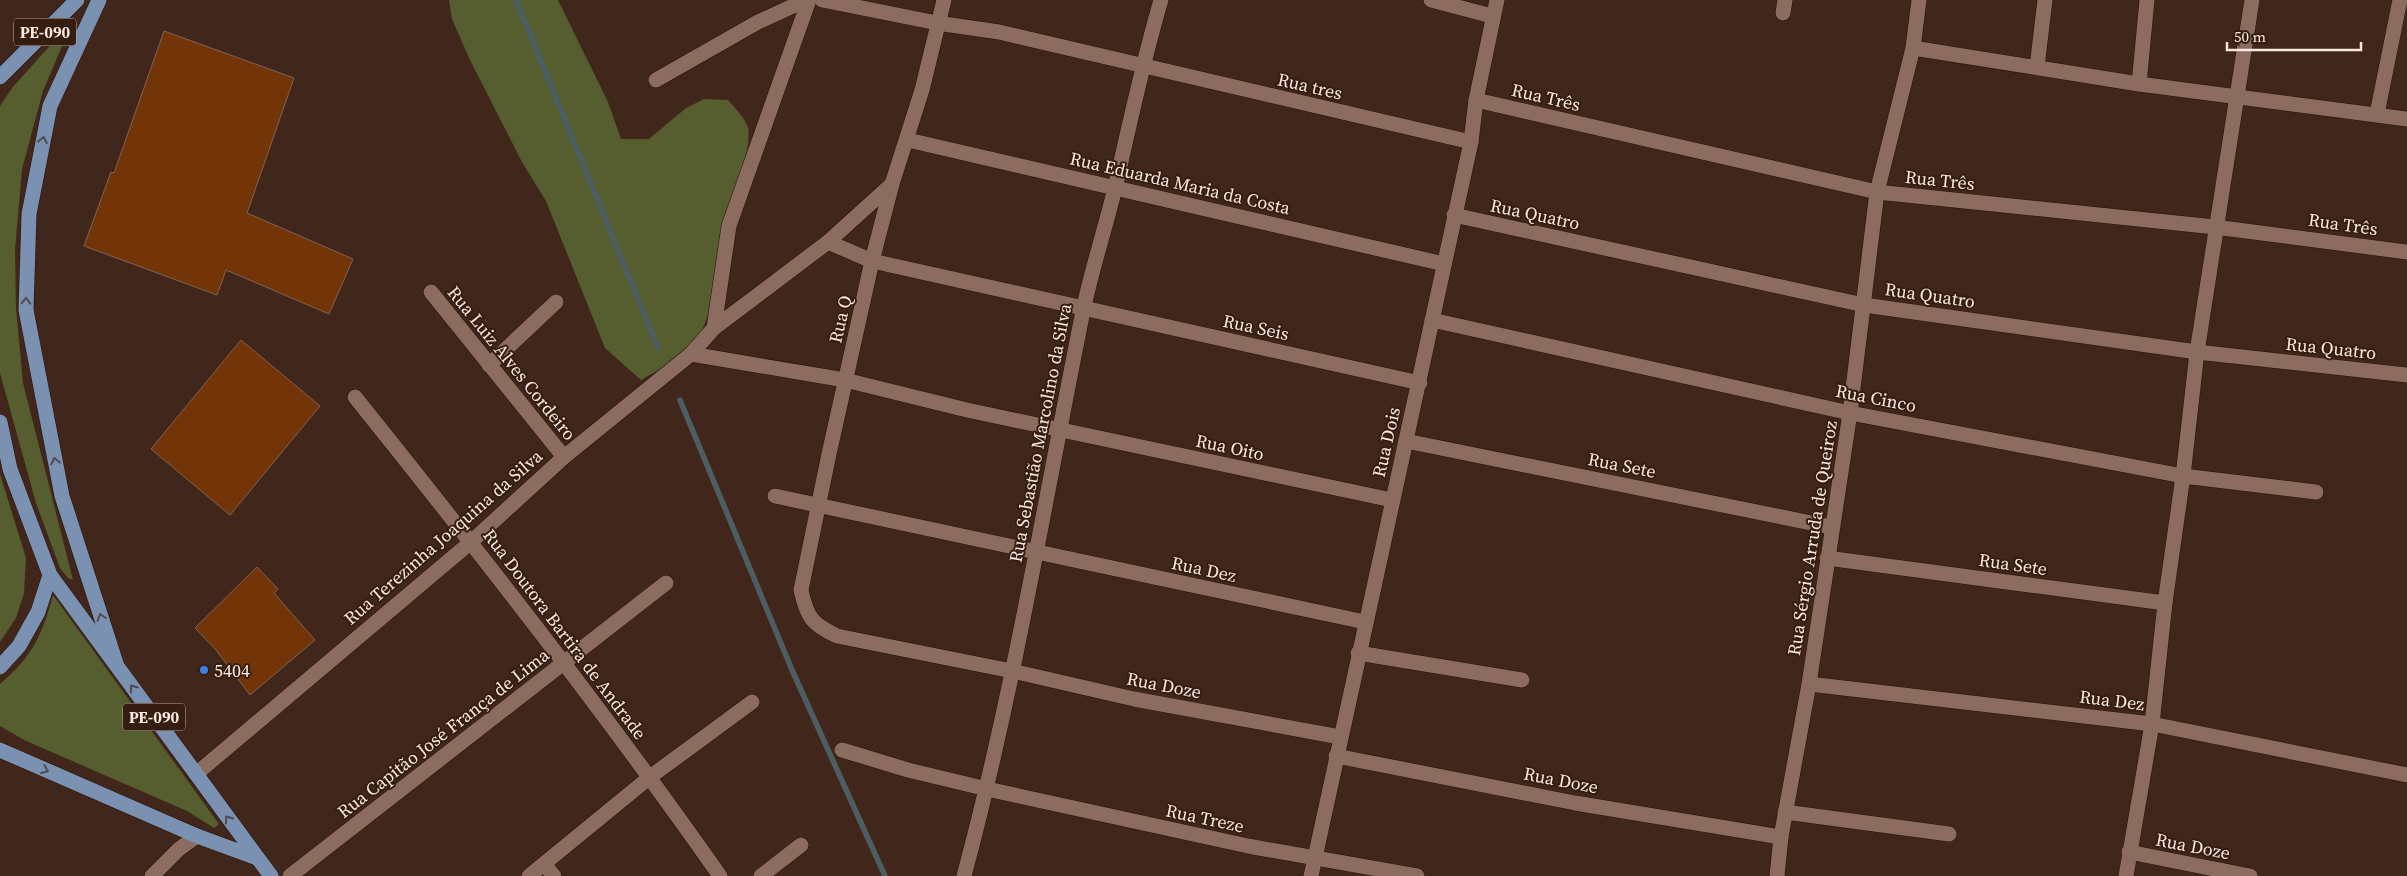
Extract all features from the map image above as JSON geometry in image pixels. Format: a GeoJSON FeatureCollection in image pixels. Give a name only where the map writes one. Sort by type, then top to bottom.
{"type":"FeatureCollection","features":[{"type":"Feature","properties":{"kind":"main road","name":"PE-090"},"geometry":{"type":"LineString","coordinates":[[0,77],[77,0]]}},
{"type":"Feature","properties":{"kind":"main road","name":"PE-090"},"geometry":{"type":"LineString","coordinates":[[99,0],[50,106],[29,214],[26,310],[62,496],[116,663]]}},
{"type":"Feature","properties":{"kind":"main road","name":"PE-090"},"geometry":{"type":"LineString","coordinates":[[0,83],[13,63]]}},
{"type":"Feature","properties":{"kind":"main road","name":"PE-090"},"geometry":{"type":"LineString","coordinates":[[0,422],[10,469],[50,575],[271,876]]}},
{"type":"Feature","properties":{"kind":"main road"},"geometry":{"type":"LineString","coordinates":[[0,667],[19,646],[38,612],[50,575]]}},
{"type":"Feature","properties":{"kind":"main road"},"geometry":{"type":"LineString","coordinates":[[0,750],[197,836],[257,858]]}},
{"type":"Feature","properties":{"kind":"street"},"geometry":{"type":"LineString","coordinates":[[656,80],[758,22],[786,8],[808,0]]}},
{"type":"Feature","properties":{"kind":"street"},"geometry":{"type":"LineString","coordinates":[[714,328],[730,226],[808,0]]}},
{"type":"Feature","properties":{"kind":"street","name":"Rua tres"},"geometry":{"type":"LineString","coordinates":[[822,0],[937,23],[999,32],[1141,67],[1471,142]]}},
{"type":"Feature","properties":{"kind":"street","name":"Rua Q"},"geometry":{"type":"LineString","coordinates":[[837,636],[817,626],[805,612],[802,590],[845,380],[872,262],[892,184],[908,140],[944,0]]}},
{"type":"Feature","properties":{"kind":"street","name":"Rua Sebastião Marcolino da Silva"},"geometry":{"type":"LineString","coordinates":[[964,876],[987,789],[1012,671],[1084,309],[1115,186],[1141,67],[1161,0]]}},
{"type":"Feature","properties":{"kind":"street"},"geometry":{"type":"LineString","coordinates":[[1431,0],[1492,16]]}},
{"type":"Feature","properties":{"kind":"street","name":"Rua Dois"},"geometry":{"type":"LineString","coordinates":[[1311,876],[1358,652],[1420,383],[1454,215],[1471,142],[1476,100],[1492,16],[1497,0]]}},
{"type":"Feature","properties":{"kind":"street","name":"Rua Sérgio Arruda de Queiroz"},"geometry":{"type":"LineString","coordinates":[[1777,876],[1781,837],[1809,684],[1831,527],[1850,413],[1878,192],[1913,48],[1919,0]]}},
{"type":"Feature","properties":{"kind":"street"},"geometry":{"type":"LineString","coordinates":[[2037,67],[2045,0]]}},
{"type":"Feature","properties":{"kind":"street"},"geometry":{"type":"LineString","coordinates":[[2139,84],[2147,0]]}},
{"type":"Feature","properties":{"kind":"street"},"geometry":{"type":"LineString","coordinates":[[2126,876],[2152,724],[2165,604],[2183,476],[2197,352],[2215,227],[2252,0]]}},
{"type":"Feature","properties":{"kind":"street"},"geometry":{"type":"LineString","coordinates":[[2377,114],[2400,0]]}},
{"type":"Feature","properties":{"kind":"street"},"geometry":{"type":"LineString","coordinates":[[1913,48],[2139,84],[2407,119]]}},
{"type":"Feature","properties":{"kind":"street","name":"Rua Três"},"geometry":{"type":"LineString","coordinates":[[1476,100],[1878,192],[2215,227],[2407,252]]}},
{"type":"Feature","properties":{"kind":"street","name":"Rua Eduarda Maria da Costa"},"geometry":{"type":"LineString","coordinates":[[908,140],[1115,186],[1444,264]]}},
{"type":"Feature","properties":{"kind":"street","name":"Rua Terezinha Joaquina da Silva"},"geometry":{"type":"LineString","coordinates":[[196,774],[471,542],[564,457],[691,354],[714,328],[828,242],[892,184]]}},
{"type":"Feature","properties":{"kind":"street","name":"Rua Quatro"},"geometry":{"type":"LineString","coordinates":[[1454,215],[1864,305],[2197,352],[2407,375]]}},
{"type":"Feature","properties":{"kind":"street","name":"Rua Seis"},"geometry":{"type":"LineString","coordinates":[[828,242],[872,262],[1420,383]]}},
{"type":"Feature","properties":{"kind":"street","name":"Rua Luiz Alves Cordeiro"},"geometry":{"type":"LineString","coordinates":[[431,292],[564,457]]}},
{"type":"Feature","properties":{"kind":"street"},"geometry":{"type":"LineString","coordinates":[[489,365],[556,302]]}},
{"type":"Feature","properties":{"kind":"street","name":"Rua Cinco"},"geometry":{"type":"LineString","coordinates":[[1432,320],[1850,413],[2183,476],[2316,492]]}},
{"type":"Feature","properties":{"kind":"street","name":"Rua Oito"},"geometry":{"type":"LineString","coordinates":[[691,354],[845,380],[967,410],[1392,500]]}},
{"type":"Feature","properties":{"kind":"street","name":"Rua Doutora Bartira de Andrade"},"geometry":{"type":"LineString","coordinates":[[355,397],[565,662],[720,876]]}},
{"type":"Feature","properties":{"kind":"street","name":"Rua Sete"},"geometry":{"type":"LineString","coordinates":[[1406,441],[1831,527]]}},
{"type":"Feature","properties":{"kind":"street","name":"Rua Dez"},"geometry":{"type":"LineString","coordinates":[[775,496],[1034,553],[1365,622]]}},
{"type":"Feature","properties":{"kind":"street","name":"Rua Sete"},"geometry":{"type":"LineString","coordinates":[[1827,558],[2165,604]]}},
{"type":"Feature","properties":{"kind":"street","name":"Rua Capitão José França de Lima"},"geometry":{"type":"LineString","coordinates":[[290,876],[666,583]]}},
{"type":"Feature","properties":{"kind":"street","name":"Rua Doze"},"geometry":{"type":"LineString","coordinates":[[837,636],[1012,671],[1134,699],[1340,737]]}},
{"type":"Feature","properties":{"kind":"street"},"geometry":{"type":"LineString","coordinates":[[1358,652],[1522,680]]}},
{"type":"Feature","properties":{"kind":"street","name":"Rua Dez"},"geometry":{"type":"LineString","coordinates":[[1809,684],[2152,724],[2407,775]]}},
{"type":"Feature","properties":{"kind":"street"},"geometry":{"type":"LineString","coordinates":[[529,876],[650,777],[752,702]]}},
{"type":"Feature","properties":{"kind":"street","name":"Rua Treze"},"geometry":{"type":"LineString","coordinates":[[842,750],[908,770],[987,789],[1248,846],[1417,876]]}},
{"type":"Feature","properties":{"kind":"street","name":"Rua Doze"},"geometry":{"type":"LineString","coordinates":[[1336,756],[1576,803],[1781,837]]}},
{"type":"Feature","properties":{"kind":"street"},"geometry":{"type":"LineString","coordinates":[[1785,812],[1949,834]]}},
{"type":"Feature","properties":{"kind":"street"},"geometry":{"type":"LineString","coordinates":[[152,876],[179,849],[197,836]]}},
{"type":"Feature","properties":{"kind":"street"},"geometry":{"type":"LineString","coordinates":[[761,876],[801,845]]}},
{"type":"Feature","properties":{"kind":"street","name":"Rua Doze"},"geometry":{"type":"LineString","coordinates":[[2129,852],[2250,876]]}},
{"type":"Feature","properties":{"kind":"street"},"geometry":{"type":"LineString","coordinates":[[544,864],[554,876]]}},
{"type":"Feature","properties":{"kind":"green space"},"geometry":{"type":"Polygon","coordinates":[[[449,0],[558,0],[608,102],[621,139],[649,139],[686,108],[704,99],[728,100],[747,124],[748,142],[739,198],[722,268],[705,323],[699,336],[687,350],[641,380],[605,348],[546,201],[522,162],[470,60],[452,19],[449,0]]]}},
{"type":"Feature","properties":{"kind":"green space"},"geometry":{"type":"Polygon","coordinates":[[[73,20],[43,91],[22,169],[15,250],[16,308],[23,383],[73,580],[68,578],[60,568],[36,503],[0,373],[0,106],[12,88],[73,20]]]}},
{"type":"Feature","properties":{"kind":"green space"},"geometry":{"type":"Polygon","coordinates":[[[0,474],[26,558],[24,593],[16,618],[0,642],[0,474]]]}},
{"type":"Feature","properties":{"kind":"green space"},"geometry":{"type":"Polygon","coordinates":[[[53,595],[219,824],[214,828],[187,811],[24,740],[0,726],[0,684],[21,664],[35,644],[45,622],[53,595]]]}},
{"type":"Feature","properties":{"kind":"building"},"geometry":{"type":"Polygon","coordinates":[[[164,31],[294,78],[247,213],[353,259],[329,314],[226,270],[217,295],[84,246],[111,172],[114,173],[164,31]]]}},
{"type":"Feature","properties":{"kind":"building"},"geometry":{"type":"Polygon","coordinates":[[[241,340],[320,406],[230,515],[151,449],[241,340]]]}},
{"type":"Feature","properties":{"kind":"building"},"geometry":{"type":"Polygon","coordinates":[[[257,567],[278,589],[274,593],[315,640],[250,695],[216,650],[195,628],[257,567]]]}},
{"type":"Feature","properties":{"kind":"waterway"},"geometry":{"type":"LineString","coordinates":[[516,0],[658,348]]}},
{"type":"Feature","properties":{"kind":"waterway"},"geometry":{"type":"LineString","coordinates":[[680,400],[792,670],[885,876]]}},
{"type":"Feature","properties":{"kind":"place","name":"5404"},"geometry":{"type":"Point","coordinates":[204,670]}}]}
